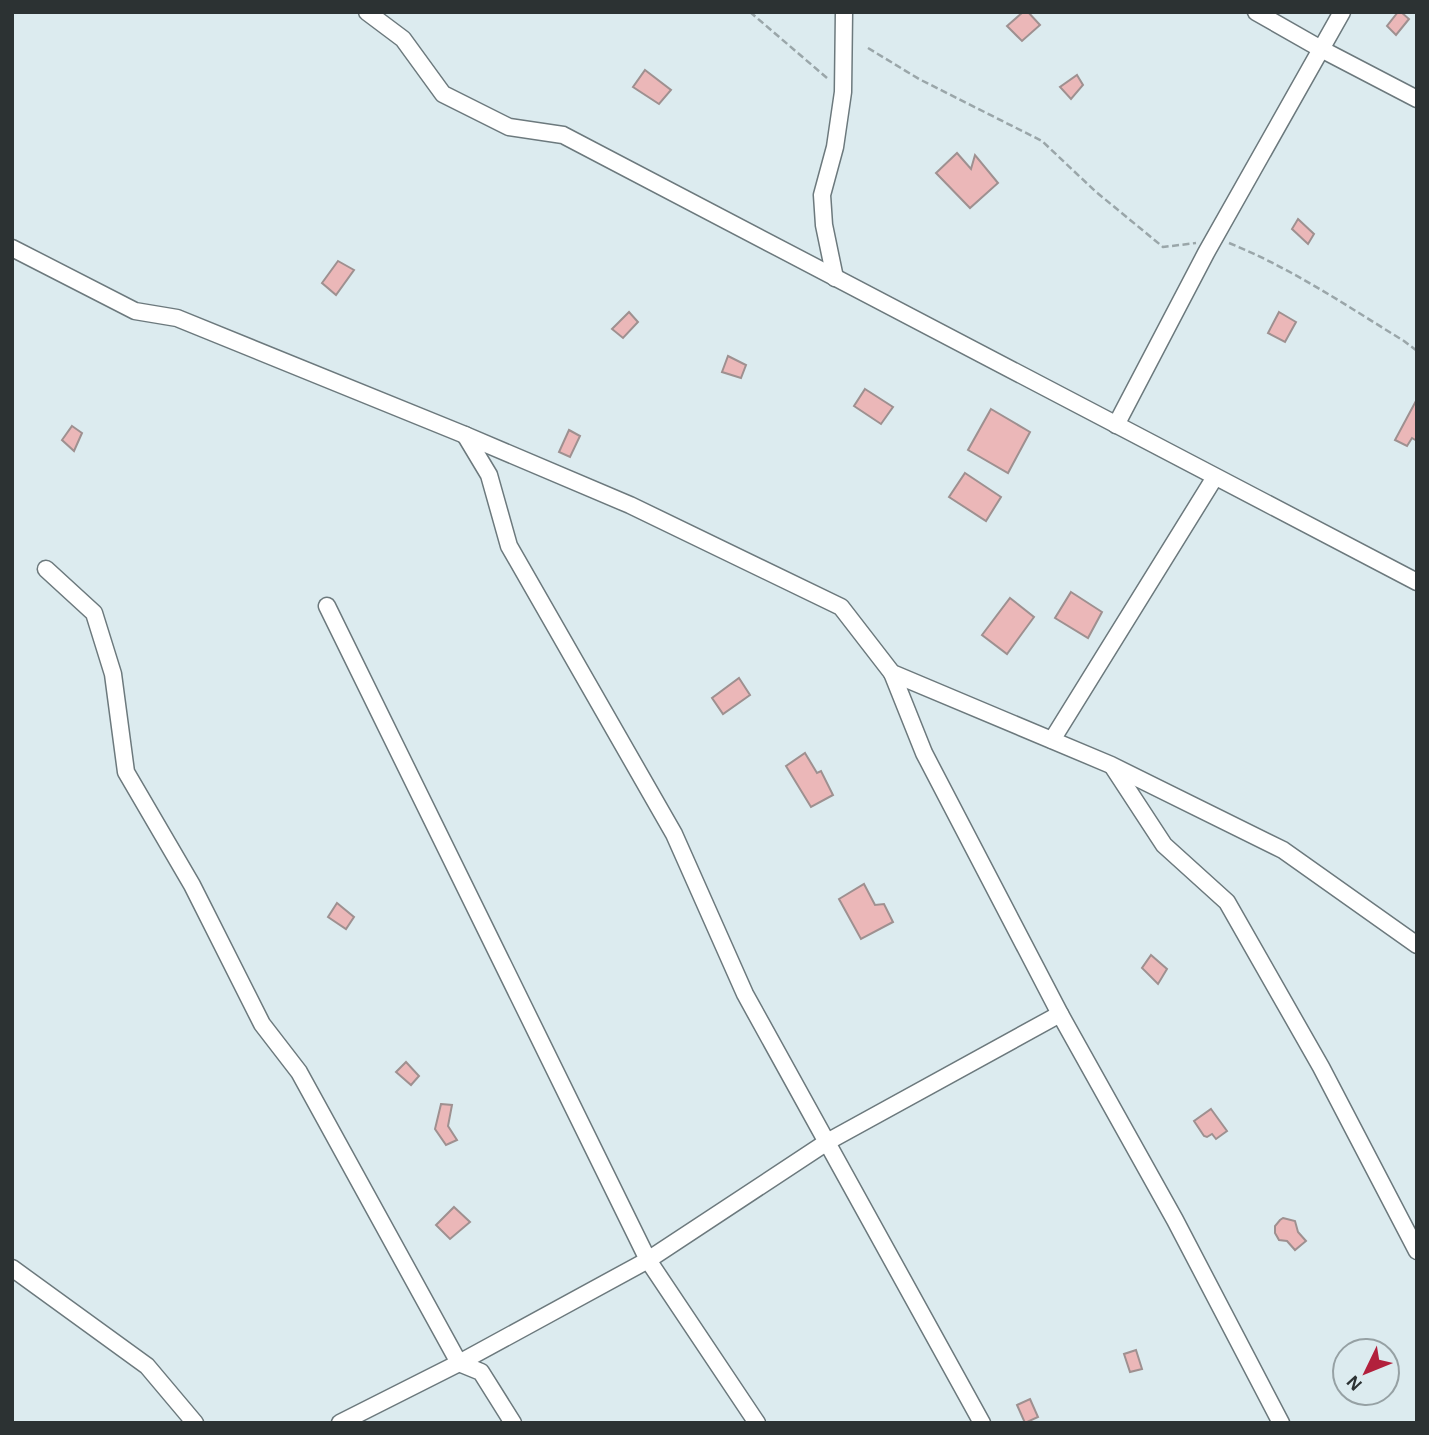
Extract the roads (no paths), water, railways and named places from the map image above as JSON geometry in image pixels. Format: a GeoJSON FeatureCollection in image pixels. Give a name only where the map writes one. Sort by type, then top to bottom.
{"type":"FeatureCollection","features":[{"type":"Feature","properties":{"kind":"street"},"geometry":{"type":"LineString","coordinates":[[368,12],[403,39],[443,94],[509,127],[564,135],[1417,582]]}},
{"type":"Feature","properties":{"kind":"street"},"geometry":{"type":"LineString","coordinates":[[835,278],[824,226],[822,195],[835,147],[843,92],[844,12]]}},
{"type":"Feature","properties":{"kind":"street"},"geometry":{"type":"LineString","coordinates":[[1256,12],[1417,99]]}},
{"type":"Feature","properties":{"kind":"street"},"geometry":{"type":"LineString","coordinates":[[1116,425],[1214,237],[1342,12]]}},
{"type":"Feature","properties":{"kind":"street"},"geometry":{"type":"LineString","coordinates":[[12,248],[135,311],[177,318],[466,435],[630,505],[841,607],[892,673],[925,753],[1060,1014],[1175,1220],[1281,1423]]}},
{"type":"Feature","properties":{"kind":"street"},"geometry":{"type":"LineString","coordinates":[[466,435],[489,475],[509,546],[674,834],[745,994],[982,1423]]}},
{"type":"Feature","properties":{"kind":"street"},"geometry":{"type":"LineString","coordinates":[[1052,740],[1215,477]]}},
{"type":"Feature","properties":{"kind":"street"},"geometry":{"type":"LineString","coordinates":[[46,569],[94,613],[113,674],[126,772],[192,885],[262,1024],[299,1072],[459,1363],[481,1371],[513,1423]]}},
{"type":"Feature","properties":{"kind":"street"},"geometry":{"type":"LineString","coordinates":[[327,606],[648,1260],[757,1423]]}},
{"type":"Feature","properties":{"kind":"street"},"geometry":{"type":"LineString","coordinates":[[892,673],[1111,765],[1283,850],[1417,945]]}},
{"type":"Feature","properties":{"kind":"street"},"geometry":{"type":"LineString","coordinates":[[1111,765],[1164,845],[1227,902],[1321,1067],[1417,1251]]}},
{"type":"Feature","properties":{"kind":"street"},"geometry":{"type":"LineString","coordinates":[[340,1423],[459,1363],[648,1260],[827,1142],[1060,1014]]}},
{"type":"Feature","properties":{"kind":"street"},"geometry":{"type":"LineString","coordinates":[[12,1268],[146,1366],[195,1423]]}}]}
